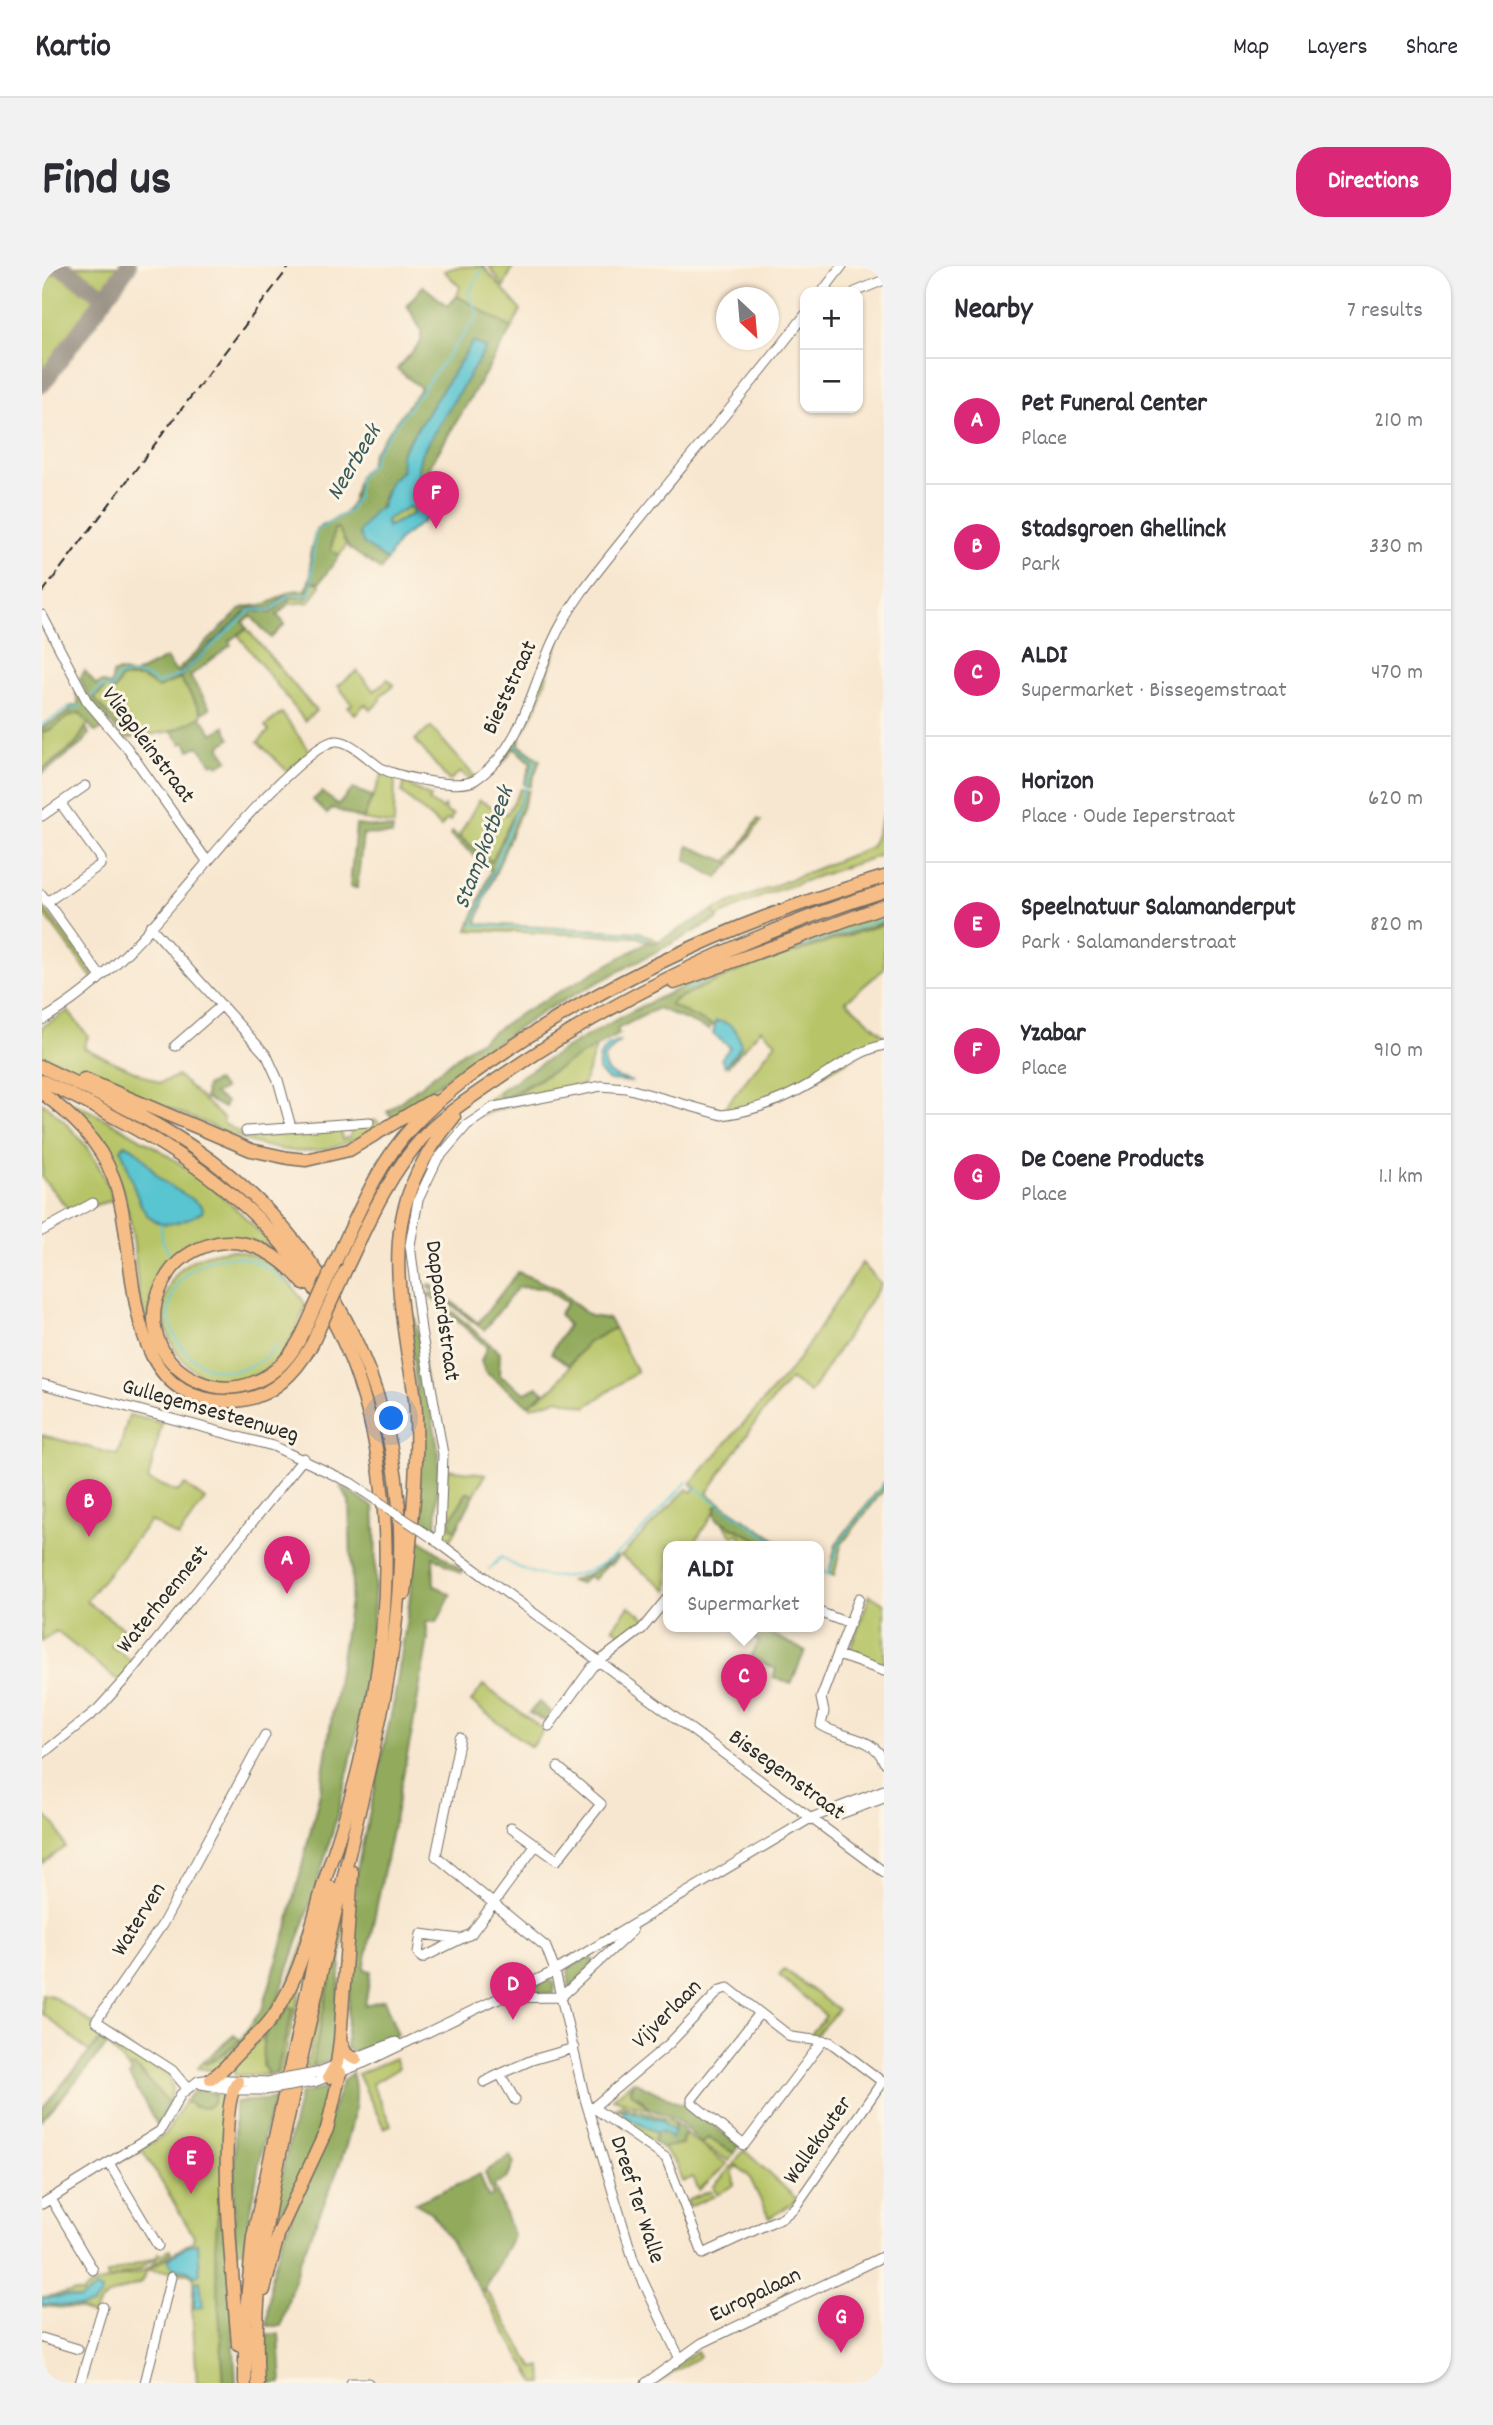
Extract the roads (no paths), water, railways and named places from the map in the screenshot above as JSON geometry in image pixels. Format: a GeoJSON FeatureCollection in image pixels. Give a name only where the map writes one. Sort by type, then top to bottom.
{"type":"FeatureCollection","features":[{"type":"Feature","properties":{"kind":"highway"},"geometry":{"type":"LineString","coordinates":[[42,1065],[251,1150],[306,1160],[349,1150],[447,1093],[508,1049],[617,983],[754,921],[884,877]]}},
{"type":"Feature","properties":{"kind":"highway"},"geometry":{"type":"LineString","coordinates":[[42,1093],[84,1130],[113,1177],[125,1223],[139,1324],[153,1356],[170,1378],[193,1393],[209,1399],[246,1399],[266,1392],[283,1381],[312,1343],[344,1273],[396,1172],[424,1136],[468,1100],[577,1028],[732,946],[809,915],[884,891]]}},
{"type":"Feature","properties":{"kind":"highway"},"geometry":{"type":"LineString","coordinates":[[624,1001],[884,906]]}},
{"type":"Feature","properties":{"kind":"highway"},"geometry":{"type":"LineString","coordinates":[[42,1065],[183,1140],[236,1180],[297,1244],[349,1325],[377,1395],[390,1441],[399,1503],[396,1611],[380,1723],[270,2200],[257,2282],[255,2342],[258,2383]]}},
{"type":"Feature","properties":{"kind":"highway"},"geometry":{"type":"LineString","coordinates":[[42,1081],[162,1144],[231,1193],[271,1231],[320,1297],[340,1340],[362,1398],[375,1447],[382,1491],[386,1554],[377,1671],[253,2237],[245,2322],[245,2383]]}},
{"type":"Feature","properties":{"kind":"highway"},"geometry":{"type":"LineString","coordinates":[[340,1340],[311,1294],[287,1266],[248,1244],[219,1243],[191,1252],[172,1268],[156,1302],[155,1322],[168,1357],[190,1378],[212,1387],[238,1388],[270,1376],[291,1354],[304,1331],[336,1260],[383,1164],[410,1128],[447,1093]]}},
{"type":"Feature","properties":{"kind":"highway"},"geometry":{"type":"LineString","coordinates":[[380,1723],[385,1716],[400,1628],[409,1553],[416,1450],[415,1391],[398,1271],[400,1227],[411,1184],[420,1163],[468,1100]]}},
{"type":"Feature","properties":{"kind":"highway"},"geometry":{"type":"LineString","coordinates":[[255,2342],[272,2254],[322,2142],[335,2100],[326,2074],[340,2040],[349,1892],[359,1813]]}},
{"type":"Feature","properties":{"kind":"highway"},"geometry":{"type":"LineString","coordinates":[[211,2079],[265,2028],[283,2001],[344,1821]]}},
{"type":"Feature","properties":{"kind":"highway"},"geometry":{"type":"LineString","coordinates":[[340,2040],[343,2050],[356,2062]]}},
{"type":"Feature","properties":{"kind":"highway"},"geometry":{"type":"LineString","coordinates":[[232,2060],[234,2086],[226,2165],[240,2371],[245,2383]]}},
{"type":"Feature","properties":{"kind":"street"},"geometry":{"type":"LineString","coordinates":[[826,287],[842,266]]}},
{"type":"Feature","properties":{"kind":"street"},"geometry":{"type":"LineString","coordinates":[[863,289],[884,281]]}},
{"type":"Feature","properties":{"kind":"street","name":"Bieststraat"},"geometry":{"type":"LineString","coordinates":[[42,1020],[101,977],[294,769],[328,743],[342,742],[392,773],[453,785],[471,782],[484,773],[518,728],[551,645],[583,590],[800,320]]}},
{"type":"Feature","properties":{"kind":"street","name":"Vliegpleinstraat"},"geometry":{"type":"LineString","coordinates":[[42,615],[87,701],[127,748],[207,861]]}},
{"type":"Feature","properties":{"kind":"street"},"geometry":{"type":"LineString","coordinates":[[42,816],[85,786]]}},
{"type":"Feature","properties":{"kind":"street"},"geometry":{"type":"LineString","coordinates":[[61,804],[101,859],[100,865],[44,899],[101,977]]}},
{"type":"Feature","properties":{"kind":"street"},"geometry":{"type":"LineString","coordinates":[[150,926],[272,1065],[290,1114],[291,1127]]}},
{"type":"Feature","properties":{"kind":"street"},"geometry":{"type":"LineString","coordinates":[[175,1046],[222,1005]]}},
{"type":"Feature","properties":{"kind":"street","name":"Dappaardstraat"},"geometry":{"type":"LineString","coordinates":[[434,1540],[440,1532],[443,1454],[421,1330],[410,1245],[418,1200],[432,1169],[449,1143],[467,1125],[494,1107],[601,1086],[626,1087],[722,1115],[738,1113],[797,1091],[860,1054],[884,1045]]}},
{"type":"Feature","properties":{"kind":"street"},"geometry":{"type":"LineString","coordinates":[[246,1130],[369,1122]]}},
{"type":"Feature","properties":{"kind":"street"},"geometry":{"type":"LineString","coordinates":[[42,1231],[93,1203]]}},
{"type":"Feature","properties":{"kind":"street","name":"Gullegemsesteenweg"},"geometry":{"type":"LineString","coordinates":[[42,1384],[238,1436],[304,1458],[351,1483],[533,1612]]}},
{"type":"Feature","properties":{"kind":"street","name":"Waterhoennest"},"geometry":{"type":"LineString","coordinates":[[42,1754],[98,1709],[121,1684],[304,1458]]}},
{"type":"Feature","properties":{"kind":"street"},"geometry":{"type":"LineString","coordinates":[[859,1598],[821,1698],[824,1712],[821,1725],[868,1742],[880,1752],[884,1762]]}},
{"type":"Feature","properties":{"kind":"street"},"geometry":{"type":"LineString","coordinates":[[549,1726],[599,1660],[642,1629],[663,1603]]}},
{"type":"Feature","properties":{"kind":"street","name":"Bissegemstraat"},"geometry":{"type":"LineString","coordinates":[[533,1612],[884,1872]]}},
{"type":"Feature","properties":{"kind":"street"},"geometry":{"type":"LineString","coordinates":[[824,1614],[850,1624]]}},
{"type":"Feature","properties":{"kind":"street"},"geometry":{"type":"LineString","coordinates":[[838,1655],[884,1671]]}},
{"type":"Feature","properties":{"kind":"street","name":"Waterven"},"geometry":{"type":"LineString","coordinates":[[189,2087],[172,2070],[96,2021],[162,1925],[265,1735]]}},
{"type":"Feature","properties":{"kind":"street","name":"Dreef Ter Walle"},"geometry":{"type":"LineString","coordinates":[[460,1738],[436,1856],[542,1941],[555,1970],[634,2262],[679,2357]]}},
{"type":"Feature","properties":{"kind":"street"},"geometry":{"type":"LineString","coordinates":[[511,1827],[557,1860],[601,1804],[558,1767]]}},
{"type":"Feature","properties":{"kind":"street"},"geometry":{"type":"LineString","coordinates":[[189,2087],[209,2084],[266,2086],[326,2074],[356,2062],[555,1970],[811,1818],[884,1790]]}},
{"type":"Feature","properties":{"kind":"street"},"geometry":{"type":"LineString","coordinates":[[827,1812],[840,1814],[884,1798]]}},
{"type":"Feature","properties":{"kind":"street"},"geometry":{"type":"LineString","coordinates":[[460,1939],[471,1934],[536,1845]]}},
{"type":"Feature","properties":{"kind":"street"},"geometry":{"type":"LineString","coordinates":[[499,1998],[561,1997],[646,1917]]}},
{"type":"Feature","properties":{"kind":"street","name":"Vijverlaan"},"geometry":{"type":"LineString","coordinates":[[592,2109],[669,2044],[720,1990],[728,1988],[790,2037],[830,2042],[883,2083]]}},
{"type":"Feature","properties":{"kind":"street"},"geometry":{"type":"LineString","coordinates":[[760,2013],[692,2099],[692,2104],[744,2145],[822,2042]]}},
{"type":"Feature","properties":{"kind":"street"},"geometry":{"type":"LineString","coordinates":[[484,2082],[532,2060],[574,2048]]}},
{"type":"Feature","properties":{"kind":"street"},"geometry":{"type":"LineString","coordinates":[[500,2074],[515,2100]]}},
{"type":"Feature","properties":{"kind":"street"},"geometry":{"type":"LineString","coordinates":[[93,2270],[46,2201],[160,2131],[189,2087],[211,2079],[234,2086]]}},
{"type":"Feature","properties":{"kind":"street","name":"Wallekouter"},"geometry":{"type":"LineString","coordinates":[[592,2109],[666,2158],[703,2254],[783,2217],[795,2207],[883,2083]]}},
{"type":"Feature","properties":{"kind":"street"},"geometry":{"type":"LineString","coordinates":[[109,2162],[158,2246]]}},
{"type":"Feature","properties":{"kind":"street","name":"Europalaan"},"geometry":{"type":"LineString","coordinates":[[649,2382],[679,2357],[884,2256]]}},
{"type":"Feature","properties":{"kind":"street"},"geometry":{"type":"LineString","coordinates":[[145,2383],[171,2277]]}},
{"type":"Feature","properties":{"kind":"street"},"geometry":{"type":"LineString","coordinates":[[80,2383],[103,2307]]}},
{"type":"Feature","properties":{"kind":"street"},"geometry":{"type":"LineString","coordinates":[[42,2339],[78,2349]]}},
{"type":"Feature","properties":{"kind":"street"},"geometry":{"type":"LineString","coordinates":[[42,2381],[47,2383]]}},
{"type":"Feature","properties":{"kind":"street"},"geometry":{"type":"LineString","coordinates":[[351,2383],[368,2383]]}},
{"type":"Feature","properties":{"kind":"water"},"geometry":{"type":"Polygon","coordinates":[[[473,342],[486,348],[421,454],[418,468],[427,514],[425,520],[399,540],[387,560],[364,544],[359,533],[374,511],[381,508],[390,481],[402,471],[401,454],[473,342]],[[408,507],[386,520],[387,527],[413,514],[414,509],[408,507]]]}},
{"type":"Feature","properties":{"kind":"water"},"geometry":{"type":"Polygon","coordinates":[[[716,1021],[730,1026],[736,1032],[741,1046],[725,1066],[721,1059],[730,1047],[713,1034],[716,1021]]]}},
{"type":"Feature","properties":{"kind":"water"},"geometry":{"type":"Polygon","coordinates":[[[619,1042],[604,1058],[604,1065],[609,1073],[632,1082],[608,1080],[599,1071],[602,1052],[609,1045],[619,1042]]]}},
{"type":"Feature","properties":{"kind":"water"},"geometry":{"type":"Polygon","coordinates":[[[125,1144],[141,1155],[166,1183],[203,1208],[202,1212],[181,1222],[165,1224],[153,1220],[138,1199],[121,1149],[125,1144]]]}},
{"type":"Feature","properties":{"kind":"water"},"geometry":{"type":"Polygon","coordinates":[[[622,2109],[661,2120],[674,2131],[671,2139],[663,2131],[656,2132],[624,2116],[622,2109]]]}},
{"type":"Feature","properties":{"kind":"water"},"geometry":{"type":"Polygon","coordinates":[[[198,2243],[200,2274],[194,2275],[187,2270],[173,2268],[168,2259],[189,2245],[198,2243]]]}},
{"type":"Feature","properties":{"kind":"water"},"geometry":{"type":"Polygon","coordinates":[[[195,2281],[200,2281],[203,2307],[194,2308],[195,2281]]]}},
{"type":"Feature","properties":{"kind":"water"},"geometry":{"type":"Polygon","coordinates":[[[96,2288],[102,2291],[101,2296],[92,2305],[82,2307],[42,2304],[42,2298],[67,2296],[80,2299],[96,2288]]]}},
{"type":"Feature","properties":{"kind":"waterway","name":"Neerbeek"},"geometry":{"type":"LineString","coordinates":[[91,697],[101,687],[113,688],[116,678],[121,676],[143,676],[157,684],[182,674],[251,610],[271,610],[289,595],[310,595],[316,531],[349,511],[357,498],[359,478],[373,462],[375,453],[479,314],[468,295],[482,269]]}},
{"type":"Feature","properties":{"kind":"waterway"},"geometry":{"type":"LineString","coordinates":[[42,725],[67,709],[81,706]]}},
{"type":"Feature","properties":{"kind":"waterway","name":"Stampkotbeek"},"geometry":{"type":"LineString","coordinates":[[515,745],[536,760],[473,925],[638,934],[648,938]]}},
{"type":"Feature","properties":{"kind":"waterway","name":"Stampkotbeek"},"geometry":{"type":"LineString","coordinates":[[687,989],[738,967],[884,919]]}},
{"type":"Feature","properties":{"kind":"waterway"},"geometry":{"type":"LineString","coordinates":[[161,1224],[162,1240],[168,1251]]}},
{"type":"Feature","properties":{"kind":"waterway"},"geometry":{"type":"LineString","coordinates":[[279,1343],[262,1360],[248,1367],[232,1370],[208,1367],[186,1352],[172,1329],[170,1307],[177,1286],[191,1270],[211,1259],[235,1257],[260,1264],[285,1283]]}},
{"type":"Feature","properties":{"kind":"waterway"},"geometry":{"type":"LineString","coordinates":[[489,1570],[501,1557],[531,1572],[558,1577],[583,1573],[605,1562],[627,1545],[687,1482]]}},
{"type":"Feature","properties":{"kind":"waterway"},"geometry":{"type":"LineString","coordinates":[[824,1572],[829,1575],[838,1545],[884,1484]]}},
{"type":"Feature","properties":{"kind":"waterway"},"geometry":{"type":"LineString","coordinates":[[691,1485],[774,1541]]}},
{"type":"Feature","properties":{"kind":"railway"},"geometry":{"type":"LineString","coordinates":[[42,593],[290,266]]}},
{"type":"Feature","properties":{"kind":"place","name":"Yzabar"},"geometry":{"type":"Point","coordinates":[436,529]}},
{"type":"Feature","properties":{"kind":"place","name":"Stadsgroen Ghellinck"},"geometry":{"type":"Point","coordinates":[89,1537]}},
{"type":"Feature","properties":{"kind":"place","name":"Pet Funeral Center"},"geometry":{"type":"Point","coordinates":[287,1594]}},
{"type":"Feature","properties":{"kind":"place","name":"ALDI"},"geometry":{"type":"Point","coordinates":[744,1712]}},
{"type":"Feature","properties":{"kind":"place","name":"Horizon"},"geometry":{"type":"Point","coordinates":[513,2020]}},
{"type":"Feature","properties":{"kind":"place","name":"Speelnatuur Salamanderput"},"geometry":{"type":"Point","coordinates":[191,2194]}},
{"type":"Feature","properties":{"kind":"place","name":"De Coene Products"},"geometry":{"type":"Point","coordinates":[841,2353]}}]}
